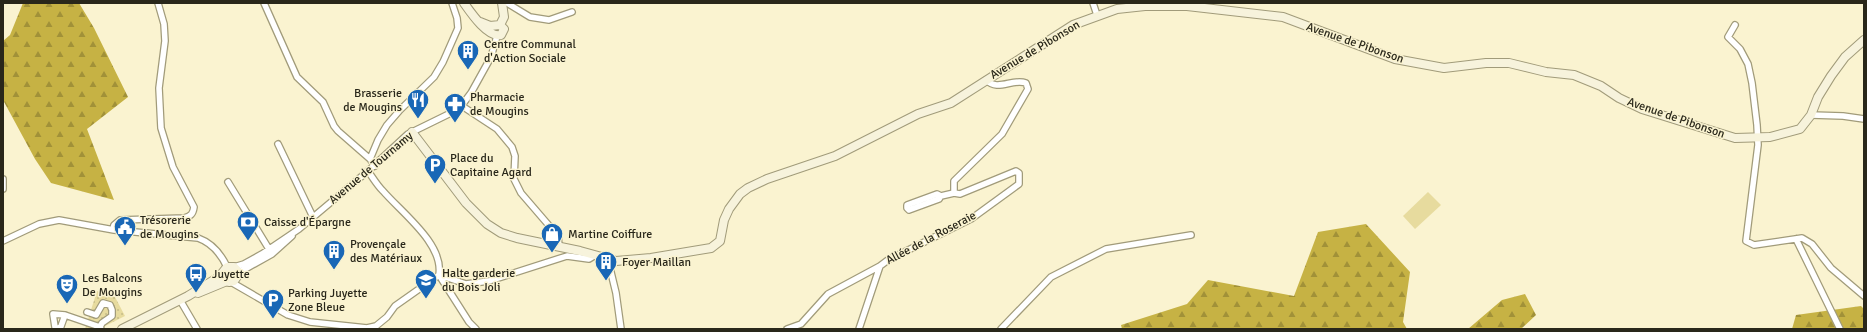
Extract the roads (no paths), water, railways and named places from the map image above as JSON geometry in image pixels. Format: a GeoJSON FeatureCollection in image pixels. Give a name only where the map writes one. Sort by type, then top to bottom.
{"type":"FeatureCollection","features":[{"type":"Feature","properties":{"kind":"street"},"geometry":{"type":"LineString","coordinates":[[113,230],[117,222],[125,219],[184,218],[190,216],[193,212],[194,206],[173,167],[161,128],[158,88],[165,41],[164,24],[158,3]]}},
{"type":"Feature","properties":{"kind":"street"},"geometry":{"type":"LineString","coordinates":[[264,3],[297,77],[322,102],[338,131],[370,159],[375,166]]}},
{"type":"Feature","properties":{"kind":"street"},"geometry":{"type":"LineString","coordinates":[[464,3],[479,21],[496,30],[504,17],[502,3]]}},
{"type":"Feature","properties":{"kind":"street"},"geometry":{"type":"LineString","coordinates":[[507,3],[530,17],[549,20],[572,12]]}},
{"type":"Feature","properties":{"kind":"street"},"geometry":{"type":"LineString","coordinates":[[1093,3],[1097,15]]}},
{"type":"Feature","properties":{"kind":"street"},"geometry":{"type":"LineString","coordinates":[[370,159],[378,140],[387,125],[400,110],[434,77],[443,62],[458,28],[451,4]]}},
{"type":"Feature","properties":{"kind":"street","name":"Avenue de Pibonson"},"geometry":{"type":"LineString","coordinates":[[412,132],[466,203],[487,224],[502,233],[517,238],[559,246],[608,260],[651,258],[711,248],[720,241],[724,220],[729,209],[740,194],[748,188],[767,178],[835,156],[918,114],[951,102],[1073,25],[1097,15],[1118,9],[1159,6],[1187,6],[1283,17],[1395,59],[1444,68],[1486,63],[1509,63],[1546,72],[1574,75],[1588,79],[1619,98],[1665,117],[1734,138],[1770,137],[1800,129],[1811,115],[1818,97],[1831,76],[1845,58],[1864,40]]}},
{"type":"Feature","properties":{"kind":"street"},"geometry":{"type":"LineString","coordinates":[[1735,25],[1728,36],[1740,49],[1748,64],[1752,83],[1758,137],[1746,241],[1754,245],[1802,238],[1812,244],[1832,268],[1864,296]]}},
{"type":"Feature","properties":{"kind":"street","name":"Avenue de Tournamy"},"geometry":{"type":"LineString","coordinates":[[122,329],[231,274],[244,264],[271,252],[368,172],[399,142],[412,132],[462,106],[471,93],[491,56],[496,30]]}},
{"type":"Feature","properties":{"kind":"street"},"geometry":{"type":"LineString","coordinates":[[941,196],[939,199],[909,210],[907,208],[907,205],[937,194],[941,196],[954,193],[954,181],[1002,134],[1028,88],[1026,83],[1021,81],[996,86],[991,85],[986,80]]}},
{"type":"Feature","properties":{"kind":"street"},"geometry":{"type":"LineString","coordinates":[[462,106],[497,129],[512,147],[515,156],[514,179],[521,193],[558,236],[559,246]]}},
{"type":"Feature","properties":{"kind":"street"},"geometry":{"type":"LineString","coordinates":[[1811,115],[1843,116],[1864,119]]}},
{"type":"Feature","properties":{"kind":"street"},"geometry":{"type":"LineString","coordinates":[[278,144],[313,217]]}},
{"type":"Feature","properties":{"kind":"street"},"geometry":{"type":"LineString","coordinates":[[368,172],[383,191],[420,228],[438,257],[440,267],[439,275],[469,322],[476,329]]}},
{"type":"Feature","properties":{"kind":"street","name":"Allée de la Roseraie"},"geometry":{"type":"LineString","coordinates":[[859,329],[880,266],[888,260],[971,219],[1019,184],[1019,173],[1008,173],[960,194],[954,193]]}},
{"type":"Feature","properties":{"kind":"street"},"geometry":{"type":"LineString","coordinates":[[3,179],[3,189]]}},
{"type":"Feature","properties":{"kind":"street"},"geometry":{"type":"LineString","coordinates":[[228,182],[271,252]]}},
{"type":"Feature","properties":{"kind":"street"},"geometry":{"type":"LineString","coordinates":[[3,241],[39,224],[49,221],[76,222],[113,230],[198,238],[208,242],[214,247],[231,274],[248,292],[288,315],[310,322],[367,328],[375,327],[387,317],[395,306],[439,275]]}},
{"type":"Feature","properties":{"kind":"street"},"geometry":{"type":"LineString","coordinates":[[1001,329],[1051,277],[1106,249],[1191,235]]}},
{"type":"Feature","properties":{"kind":"street"},"geometry":{"type":"LineString","coordinates":[[1796,239],[1840,329]]}},
{"type":"Feature","properties":{"kind":"street"},"geometry":{"type":"LineString","coordinates":[[439,275],[466,284],[489,281],[559,257],[574,256],[589,259],[594,256]]}},
{"type":"Feature","properties":{"kind":"street"},"geometry":{"type":"LineString","coordinates":[[608,260],[620,312],[622,329]]}},
{"type":"Feature","properties":{"kind":"street"},"geometry":{"type":"LineString","coordinates":[[786,329],[801,324],[828,294],[880,266]]}},
{"type":"Feature","properties":{"kind":"street"},"geometry":{"type":"LineString","coordinates":[[180,300],[197,329]]}},
{"type":"Feature","properties":{"kind":"street"},"geometry":{"type":"LineString","coordinates":[[65,315],[61,326],[56,326],[53,314],[65,315],[101,328],[102,322],[112,316],[110,305],[103,303],[96,314],[87,312]]}},
{"type":"Feature","properties":{"kind":"place","name":"Centre Communal d'Action Sociale"},"geometry":{"type":"Point","coordinates":[468,70]}},
{"type":"Feature","properties":{"kind":"place","name":"Brasserie de Mougins"},"geometry":{"type":"Point","coordinates":[418,120]}},
{"type":"Feature","properties":{"kind":"place","name":"Pharmacie de Mougins"},"geometry":{"type":"Point","coordinates":[455,124]}},
{"type":"Feature","properties":{"kind":"place","name":"Place du Capitaine Agard"},"geometry":{"type":"Point","coordinates":[435,184]}},
{"type":"Feature","properties":{"kind":"place","name":"Caisse d'Épargne"},"geometry":{"type":"Point","coordinates":[248,242]}},
{"type":"Feature","properties":{"kind":"place","name":"Trésorerie de Mougins"},"geometry":{"type":"Point","coordinates":[125,246]}},
{"type":"Feature","properties":{"kind":"place","name":"Martine Coiffure"},"geometry":{"type":"Point","coordinates":[552,254]}},
{"type":"Feature","properties":{"kind":"place","name":"Provençale des Matériaux"},"geometry":{"type":"Point","coordinates":[334,270]}},
{"type":"Feature","properties":{"kind":"place","name":"Foyer Maillan"},"geometry":{"type":"Point","coordinates":[606,282]}},
{"type":"Feature","properties":{"kind":"place","name":"Juyette"},"geometry":{"type":"Point","coordinates":[196,294]}},
{"type":"Feature","properties":{"kind":"place","name":"Halte garderie du Bois Joli"},"geometry":{"type":"Point","coordinates":[426,300]}},
{"type":"Feature","properties":{"kind":"place","name":"Les Balcons De Mougins"},"geometry":{"type":"Point","coordinates":[67,304]}},
{"type":"Feature","properties":{"kind":"place","name":"Parking Juyette Zone Bleue"},"geometry":{"type":"Point","coordinates":[273,320]}}]}
